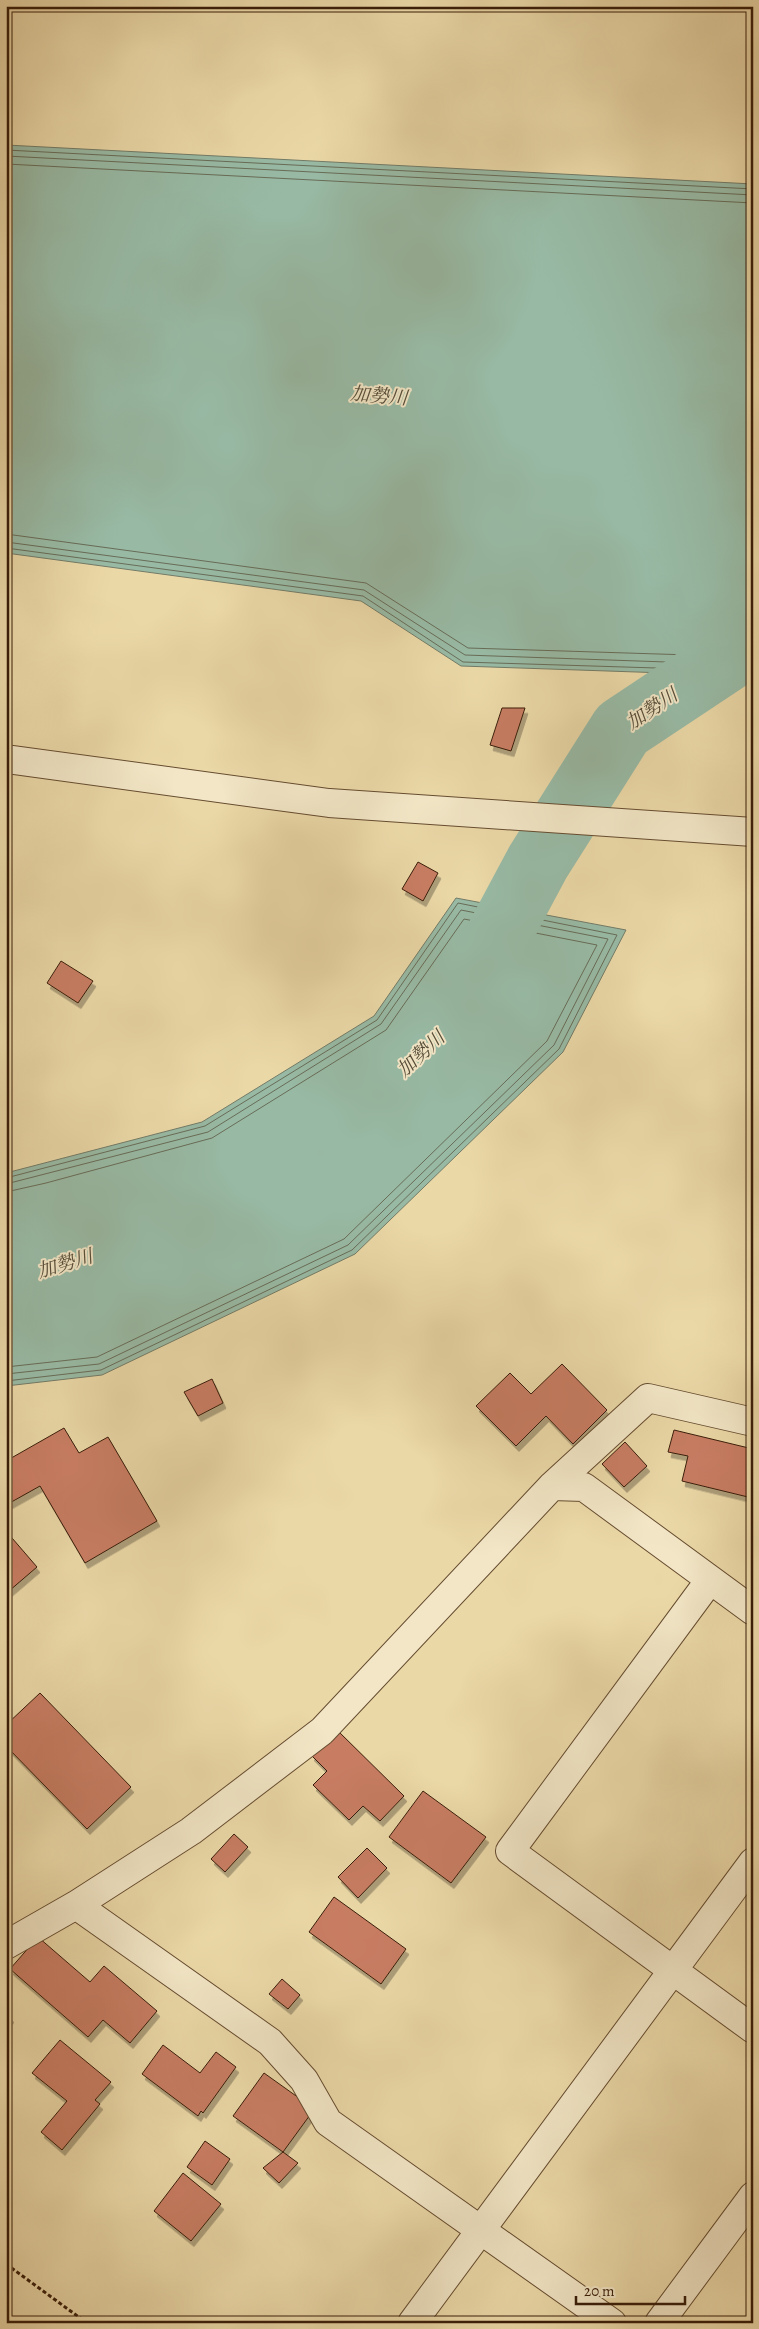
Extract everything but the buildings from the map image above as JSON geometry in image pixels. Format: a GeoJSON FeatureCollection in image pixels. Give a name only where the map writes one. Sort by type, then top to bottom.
{"type":"FeatureCollection","features":[{"type":"Feature","properties":{"kind":"street"},"geometry":{"type":"LineString","coordinates":[[6,759],[329,803],[753,832]]}},
{"type":"Feature","properties":{"kind":"street"},"geometry":{"type":"LineString","coordinates":[[6,1945],[76,1905],[191,1831],[322,1731],[552,1486],[648,1398],[753,1422]]}},
{"type":"Feature","properties":{"kind":"street"},"geometry":{"type":"LineString","coordinates":[[552,1486],[584,1487],[753,1611]]}},
{"type":"Feature","properties":{"kind":"street"},"geometry":{"type":"LineString","coordinates":[[710,1580],[510,1851],[753,2029]]}},
{"type":"Feature","properties":{"kind":"street"},"geometry":{"type":"LineString","coordinates":[[412,2323],[753,1862]]}},
{"type":"Feature","properties":{"kind":"street"},"geometry":{"type":"LineString","coordinates":[[76,1905],[270,2042],[304,2080],[328,2122],[612,2323]]}},
{"type":"Feature","properties":{"kind":"street"},"geometry":{"type":"LineString","coordinates":[[659,2323],[753,2196]]}},
{"type":"Feature","properties":{"kind":"path"},"geometry":{"type":"LineString","coordinates":[[6,2264],[87,2323]]}},
{"type":"Feature","properties":{"kind":"water"},"geometry":{"type":"Polygon","coordinates":[[[6,145],[753,184],[753,676],[461,666],[361,601],[6,553],[6,145]]]}},
{"type":"Feature","properties":{"kind":"water"},"geometry":{"type":"Polygon","coordinates":[[[456,898],[626,930],[563,1052],[355,1254],[102,1375],[6,1386],[6,1173],[202,1122],[374,1016],[456,898]]]}},
{"type":"Feature","properties":{"kind":"waterway","name":"加勢川"},"geometry":{"type":"LineString","coordinates":[[471,987],[538,862],[622,729],[753,642]]}}]}
